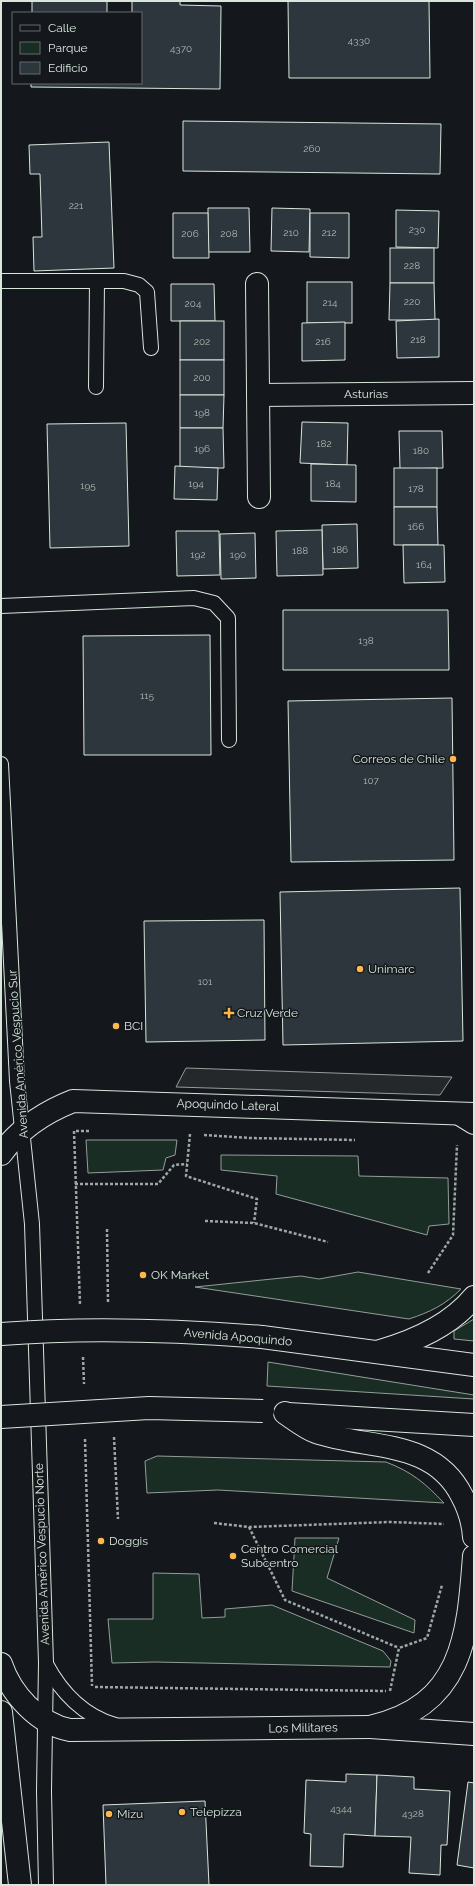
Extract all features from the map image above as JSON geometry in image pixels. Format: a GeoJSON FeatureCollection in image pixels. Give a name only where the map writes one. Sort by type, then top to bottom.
{"type":"FeatureCollection","features":[{"type":"Feature","properties":{"kind":"street"},"geometry":{"type":"LineString","coordinates":[[257,284],[259,497]]}},
{"type":"Feature","properties":{"kind":"street","name":"Asturias"},"geometry":{"type":"LineString","coordinates":[[258,395],[474,393]]}},
{"type":"Feature","properties":{"kind":"street","name":"Apoquindo Lateral"},"geometry":{"type":"LineString","coordinates":[[1,1154],[38,1118],[56,1107],[73,1101],[418,1112],[470,1117]]}},
{"type":"Feature","properties":{"kind":"street"},"geometry":{"type":"LineString","coordinates":[[375,1352],[408,1342],[443,1325],[459,1313],[474,1297]]}},
{"type":"Feature","properties":{"kind":"street","name":"Avenida Apoquindo"},"geometry":{"type":"LineString","coordinates":[[1,1334],[83,1330],[144,1330],[262,1337],[474,1366]]}},
{"type":"Feature","properties":{"kind":"street"},"geometry":{"type":"LineString","coordinates":[[1,1417],[149,1408],[263,1411],[474,1425]]}},
{"type":"Feature","properties":{"kind":"street"},"geometry":{"type":"LineString","coordinates":[[285,1413],[315,1432],[413,1452],[434,1462],[452,1480],[459,1490],[471,1517],[474,1537]]}},
{"type":"Feature","properties":{"kind":"street"},"geometry":{"type":"LineString","coordinates":[[370,1727],[388,1723],[405,1716],[434,1694],[447,1678],[457,1660],[464,1641],[474,1556]]}},
{"type":"Feature","properties":{"kind":"street","name":"Los Militares"},"geometry":{"type":"LineString","coordinates":[[1,1664],[4,1675],[19,1697],[44,1721],[56,1728],[70,1730],[133,1731],[370,1727],[474,1734]]}},
{"type":"Feature","properties":{"kind":"street"},"geometry":{"type":"LineString","coordinates":[[1,1712],[20,1885]]}},
{"type":"Feature","properties":{"kind":"lane"},"geometry":{"type":"LineString","coordinates":[[1,281],[124,281],[139,285],[147,292],[151,348]]}},
{"type":"Feature","properties":{"kind":"lane"},"geometry":{"type":"LineString","coordinates":[[96,387],[97,281]]}},
{"type":"Feature","properties":{"kind":"lane"},"geometry":{"type":"LineString","coordinates":[[1,606],[194,598],[214,602],[228,618],[229,740]]}},
{"type":"Feature","properties":{"kind":"lane","name":"Avenida Américo Vespucio Sur"},"geometry":{"type":"LineString","coordinates":[[1,764],[17,1081],[32,1224]]}},
{"type":"Feature","properties":{"kind":"lane","name":"Avenida Américo Vespucio Norte"},"geometry":{"type":"LineString","coordinates":[[32,1224],[46,1663],[44,1721],[46,1885]]}},
{"type":"Feature","properties":{"kind":"lane","name":"Los Militares"},"geometry":{"type":"LineString","coordinates":[[46,1663],[53,1678],[86,1712],[104,1722],[133,1731]]}},
{"type":"Feature","properties":{"kind":"path"},"geometry":{"type":"LineString","coordinates":[[428,1273],[453,1235],[458,1141],[470,1117]]}},
{"type":"Feature","properties":{"kind":"path"},"geometry":{"type":"LineString","coordinates":[[190,1134],[186,1176],[257,1199],[254,1223]]}},
{"type":"Feature","properties":{"kind":"path"},"geometry":{"type":"LineString","coordinates":[[75,1184],[158,1184],[174,1165],[187,1164]]}},
{"type":"Feature","properties":{"kind":"path"},"geometry":{"type":"LineString","coordinates":[[205,1221],[254,1223],[328,1242]]}},
{"type":"Feature","properties":{"kind":"path"},"geometry":{"type":"LineString","coordinates":[[107,1229],[108,1305]]}},
{"type":"Feature","properties":{"kind":"path"},"geometry":{"type":"LineString","coordinates":[[113,1429],[118,1519]]}},
{"type":"Feature","properties":{"kind":"path"},"geometry":{"type":"LineString","coordinates":[[214,1523],[249,1527],[390,1522],[446,1524],[448,1531]]}},
{"type":"Feature","properties":{"kind":"path"},"geometry":{"type":"LineString","coordinates":[[249,1527],[285,1600],[399,1648],[427,1638],[444,1579]]}},
{"type":"Feature","properties":{"kind":"path"},"geometry":{"type":"LineString","coordinates":[[92,1686],[390,1691],[399,1648]]}},
{"type":"Feature","properties":{"kind":"green space"},"geometry":{"type":"Polygon","coordinates":[[[86,1140],[177,1140],[175,1155],[166,1158],[163,1170],[88,1173],[86,1140]]]}},
{"type":"Feature","properties":{"kind":"green space"},"geometry":{"type":"Polygon","coordinates":[[[221,1155],[358,1156],[359,1176],[448,1178],[449,1224],[429,1226],[427,1235],[276,1194],[277,1176],[221,1170],[221,1155]]]}},
{"type":"Feature","properties":{"kind":"green space"},"geometry":{"type":"Polygon","coordinates":[[[358,1272],[461,1289],[437,1307],[424,1314],[409,1319],[195,1287],[301,1276],[319,1279],[358,1272]]]}},
{"type":"Feature","properties":{"kind":"green space"},"geometry":{"type":"Polygon","coordinates":[[[474,1319],[474,1341],[454,1339],[454,1331],[474,1319]]]}},
{"type":"Feature","properties":{"kind":"green space"},"geometry":{"type":"Polygon","coordinates":[[[268,1362],[474,1395],[474,1399],[267,1386],[268,1362]]]}},
{"type":"Feature","properties":{"kind":"green space"},"geometry":{"type":"Polygon","coordinates":[[[157,1456],[386,1462],[411,1474],[444,1503],[218,1490],[147,1493],[145,1461],[157,1456]]]}},
{"type":"Feature","properties":{"kind":"green space"},"geometry":{"type":"Polygon","coordinates":[[[295,1538],[339,1538],[327,1578],[415,1620],[414,1633],[292,1591],[295,1538]]]}},
{"type":"Feature","properties":{"kind":"green space"},"geometry":{"type":"Polygon","coordinates":[[[153,1573],[199,1574],[202,1618],[225,1617],[225,1609],[272,1605],[383,1651],[391,1661],[390,1667],[155,1662],[112,1663],[108,1619],[153,1619],[153,1573]]]}},
{"type":"Feature","properties":{"kind":"shaded area"},"geometry":{"type":"Polygon","coordinates":[[[186,1068],[452,1077],[440,1095],[176,1087],[186,1068]]]}},
{"type":"Feature","properties":{"kind":"building"},"geometry":{"type":"Polygon","coordinates":[[[32,1],[107,1],[107,12],[32,12],[32,1]]]}},
{"type":"Feature","properties":{"kind":"building"},"geometry":{"type":"Polygon","coordinates":[[[132,1],[180,1],[180,5],[221,6],[220,89],[31,87],[31,84],[142,84],[142,12],[132,12],[132,1]]]}},
{"type":"Feature","properties":{"kind":"building"},"geometry":{"type":"Polygon","coordinates":[[[288,1],[429,1],[430,78],[289,78],[288,1]]]}},
{"type":"Feature","properties":{"kind":"building"},"geometry":{"type":"Polygon","coordinates":[[[183,121],[441,124],[440,174],[183,171],[183,121]]]}},
{"type":"Feature","properties":{"kind":"building"},"geometry":{"type":"Polygon","coordinates":[[[109,142],[114,268],[34,271],[33,237],[42,237],[40,174],[30,174],[29,145],[109,142]]]}},
{"type":"Feature","properties":{"kind":"building"},"geometry":{"type":"Polygon","coordinates":[[[208,208],[249,208],[250,252],[208,252],[208,208]]]}},
{"type":"Feature","properties":{"kind":"building"},"geometry":{"type":"Polygon","coordinates":[[[272,208],[310,209],[309,252],[271,251],[272,208]]]}},
{"type":"Feature","properties":{"kind":"building"},"geometry":{"type":"Polygon","coordinates":[[[396,210],[439,211],[438,248],[396,247],[396,210]]]}},
{"type":"Feature","properties":{"kind":"building"},"geometry":{"type":"Polygon","coordinates":[[[173,213],[208,213],[209,258],[173,258],[173,213]]]}},
{"type":"Feature","properties":{"kind":"building"},"geometry":{"type":"Polygon","coordinates":[[[310,213],[349,213],[349,258],[310,257],[310,213]]]}},
{"type":"Feature","properties":{"kind":"building"},"geometry":{"type":"Polygon","coordinates":[[[390,248],[434,248],[434,283],[390,283],[390,248]]]}},
{"type":"Feature","properties":{"kind":"building"},"geometry":{"type":"Polygon","coordinates":[[[307,282],[352,282],[352,323],[307,323],[307,282]]]}},
{"type":"Feature","properties":{"kind":"building"},"geometry":{"type":"Polygon","coordinates":[[[390,283],[434,283],[435,320],[389,320],[390,283]]]}},
{"type":"Feature","properties":{"kind":"building"},"geometry":{"type":"Polygon","coordinates":[[[171,284],[214,284],[215,321],[171,321],[171,284]]]}},
{"type":"Feature","properties":{"kind":"building"},"geometry":{"type":"Polygon","coordinates":[[[439,319],[439,357],[397,358],[396,321],[439,319]]]}},
{"type":"Feature","properties":{"kind":"building"},"geometry":{"type":"Polygon","coordinates":[[[180,321],[224,321],[224,360],[180,360],[180,321]]]}},
{"type":"Feature","properties":{"kind":"building"},"geometry":{"type":"Polygon","coordinates":[[[345,322],[345,360],[302,361],[302,323],[345,322]]]}},
{"type":"Feature","properties":{"kind":"building"},"geometry":{"type":"Polygon","coordinates":[[[180,360],[224,360],[224,395],[180,395],[180,360]]]}},
{"type":"Feature","properties":{"kind":"building"},"geometry":{"type":"Polygon","coordinates":[[[180,395],[224,395],[223,428],[180,428],[180,395]]]}},
{"type":"Feature","properties":{"kind":"building"},"geometry":{"type":"Polygon","coordinates":[[[302,422],[348,423],[347,465],[300,463],[302,422]]]}},
{"type":"Feature","properties":{"kind":"building"},"geometry":{"type":"Polygon","coordinates":[[[126,423],[129,546],[50,548],[47,424],[126,423]]]}},
{"type":"Feature","properties":{"kind":"building"},"geometry":{"type":"Polygon","coordinates":[[[180,428],[223,428],[224,468],[180,468],[180,428]]]}},
{"type":"Feature","properties":{"kind":"building"},"geometry":{"type":"Polygon","coordinates":[[[399,431],[442,431],[443,468],[400,469],[399,431]]]}},
{"type":"Feature","properties":{"kind":"building"},"geometry":{"type":"Polygon","coordinates":[[[311,464],[356,465],[356,502],[311,501],[311,464]]]}},
{"type":"Feature","properties":{"kind":"building"},"geometry":{"type":"Polygon","coordinates":[[[175,466],[218,468],[217,500],[174,499],[175,466]]]}},
{"type":"Feature","properties":{"kind":"building"},"geometry":{"type":"Polygon","coordinates":[[[394,468],[437,468],[437,507],[394,507],[394,468]]]}},
{"type":"Feature","properties":{"kind":"building"},"geometry":{"type":"Polygon","coordinates":[[[394,507],[437,507],[438,545],[394,545],[394,507]]]}},
{"type":"Feature","properties":{"kind":"building"},"geometry":{"type":"Polygon","coordinates":[[[357,524],[358,568],[323,569],[322,525],[357,524]]]}},
{"type":"Feature","properties":{"kind":"building"},"geometry":{"type":"Polygon","coordinates":[[[322,530],[323,575],[277,576],[276,531],[322,530]]]}},
{"type":"Feature","properties":{"kind":"building"},"geometry":{"type":"Polygon","coordinates":[[[176,531],[219,531],[220,575],[177,576],[176,531]]]}},
{"type":"Feature","properties":{"kind":"building"},"geometry":{"type":"Polygon","coordinates":[[[255,533],[256,578],[221,579],[220,534],[255,533]]]}},
{"type":"Feature","properties":{"kind":"building"},"geometry":{"type":"Polygon","coordinates":[[[403,545],[444,545],[445,582],[404,583],[403,545]]]}},
{"type":"Feature","properties":{"kind":"building"},"geometry":{"type":"Polygon","coordinates":[[[283,610],[448,610],[449,670],[283,670],[283,610]]]}},
{"type":"Feature","properties":{"kind":"building"},"geometry":{"type":"Polygon","coordinates":[[[210,635],[211,755],[84,755],[83,636],[210,635]]]}},
{"type":"Feature","properties":{"kind":"building"},"geometry":{"type":"Polygon","coordinates":[[[452,698],[454,860],[291,862],[288,701],[452,698]]]}},
{"type":"Feature","properties":{"kind":"building"},"geometry":{"type":"Polygon","coordinates":[[[460,888],[463,1041],[283,1045],[280,892],[460,888]]]}},
{"type":"Feature","properties":{"kind":"building"},"geometry":{"type":"Polygon","coordinates":[[[264,920],[265,1040],[146,1042],[144,921],[264,920]]]}},
{"type":"Feature","properties":{"kind":"building"},"geometry":{"type":"Polygon","coordinates":[[[346,1774],[377,1775],[375,1836],[344,1834],[343,1867],[310,1866],[311,1834],[304,1833],[306,1780],[346,1782],[346,1774]]]}},
{"type":"Feature","properties":{"kind":"building"},"geometry":{"type":"Polygon","coordinates":[[[377,1775],[414,1777],[414,1789],[450,1791],[447,1845],[441,1845],[440,1875],[409,1873],[411,1837],[375,1836],[377,1775]]]}},
{"type":"Feature","properties":{"kind":"building"},"geometry":{"type":"Polygon","coordinates":[[[468,1782],[474,1783],[474,1868],[457,1865],[468,1782]]]}},
{"type":"Feature","properties":{"kind":"building"},"geometry":{"type":"Polygon","coordinates":[[[205,1801],[209,1885],[106,1885],[103,1805],[205,1801]]]}},
{"type":"Feature","properties":{"kind":"place","name":"Correos de Chile"},"geometry":{"type":"Point","coordinates":[453,759]}},
{"type":"Feature","properties":{"kind":"place","name":"Unimarc"},"geometry":{"type":"Point","coordinates":[360,969]}},
{"type":"Feature","properties":{"kind":"place","name":"Cruz Verde"},"geometry":{"type":"Point","coordinates":[229,1013]}},
{"type":"Feature","properties":{"kind":"place","name":"BCI"},"geometry":{"type":"Point","coordinates":[116,1026]}},
{"type":"Feature","properties":{"kind":"place","name":"OK Market"},"geometry":{"type":"Point","coordinates":[143,1275]}},
{"type":"Feature","properties":{"kind":"place","name":"Doggis"},"geometry":{"type":"Point","coordinates":[101,1541]}},
{"type":"Feature","properties":{"kind":"place","name":"Centro Comercial Subcentro"},"geometry":{"type":"Point","coordinates":[233,1556]}},
{"type":"Feature","properties":{"kind":"place","name":"Telepizza"},"geometry":{"type":"Point","coordinates":[182,1812]}},
{"type":"Feature","properties":{"kind":"place","name":"Mizu"},"geometry":{"type":"Point","coordinates":[109,1814]}}]}
